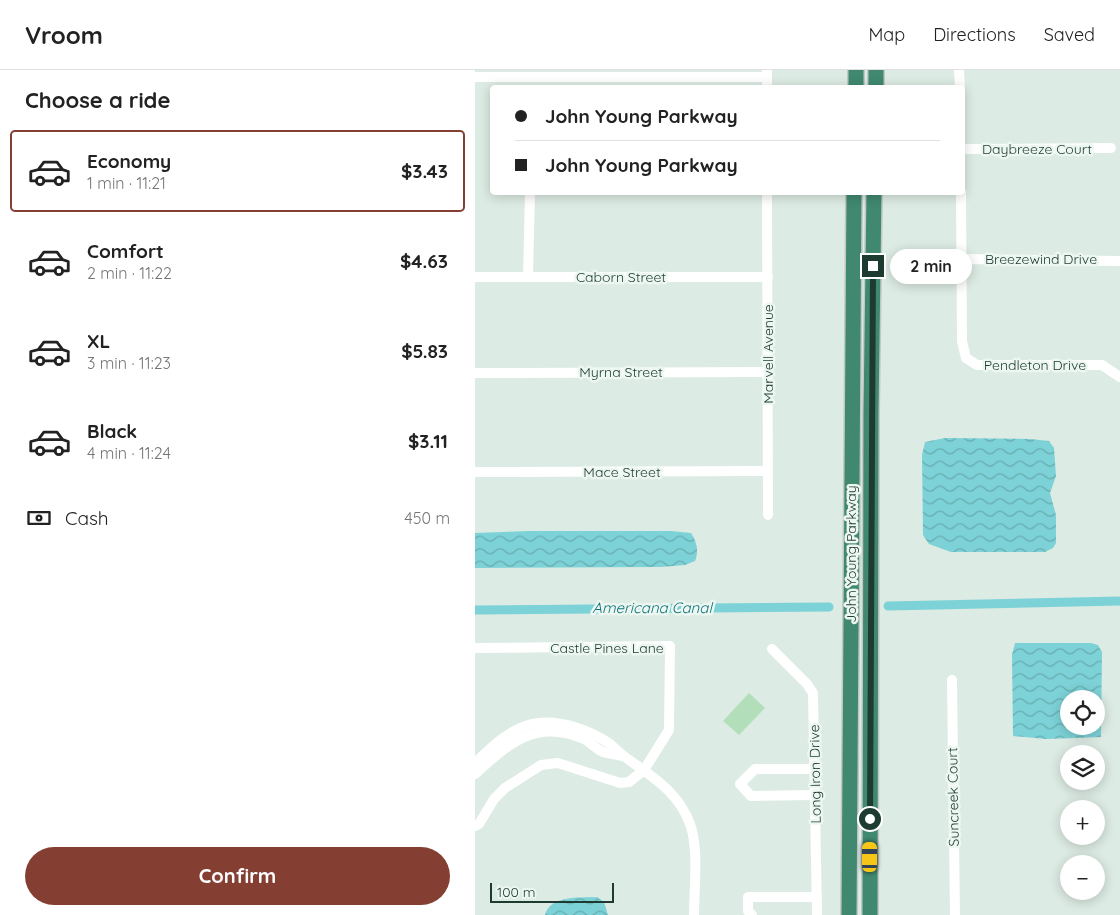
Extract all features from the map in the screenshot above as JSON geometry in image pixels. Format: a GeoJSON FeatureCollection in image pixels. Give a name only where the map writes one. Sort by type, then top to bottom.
{"type":"FeatureCollection","features":[{"type":"Feature","properties":{"kind":"highway"},"geometry":{"type":"LineString","coordinates":[[856,70],[856,85]]}},
{"type":"Feature","properties":{"kind":"highway"},"geometry":{"type":"LineString","coordinates":[[876,70],[876,85]]}},
{"type":"Feature","properties":{"kind":"highway","name":"John Young Parkway"},"geometry":{"type":"LineString","coordinates":[[849,915],[851,381],[854,195]]}},
{"type":"Feature","properties":{"kind":"highway","name":"John Young Parkway"},"geometry":{"type":"LineString","coordinates":[[870,915],[871,414],[874,195]]}},
{"type":"Feature","properties":{"kind":"highway"},"geometry":{"type":"LineString","coordinates":[[851,381],[860,404],[871,414]]}},
{"type":"Feature","properties":{"kind":"street"},"geometry":{"type":"LineString","coordinates":[[959,70],[960,85]]}},
{"type":"Feature","properties":{"kind":"street"},"geometry":{"type":"LineString","coordinates":[[475,77],[539,73],[672,83],[767,78]]}},
{"type":"Feature","properties":{"kind":"street","name":"Daybreeze Court"},"geometry":{"type":"LineString","coordinates":[[965,149],[1111,148]]}},
{"type":"Feature","properties":{"kind":"street"},"geometry":{"type":"LineString","coordinates":[[528,277],[529,195]]}},
{"type":"Feature","properties":{"kind":"street","name":"Marvell Avenue"},"geometry":{"type":"LineString","coordinates":[[767,195],[768,514]]}},
{"type":"Feature","properties":{"kind":"street"},"geometry":{"type":"LineString","coordinates":[[961,195],[961,259]]}},
{"type":"Feature","properties":{"kind":"street","name":"Breezewind Drive"},"geometry":{"type":"LineString","coordinates":[[961,259],[1120,261]]}},
{"type":"Feature","properties":{"kind":"street","name":"Pendleton Drive"},"geometry":{"type":"LineString","coordinates":[[961,259],[962,341],[966,358],[977,364],[1103,365],[1120,377]]}},
{"type":"Feature","properties":{"kind":"street","name":"Caborn Street"},"geometry":{"type":"LineString","coordinates":[[475,278],[768,277]]}},
{"type":"Feature","properties":{"kind":"street","name":"Myrna Street"},"geometry":{"type":"LineString","coordinates":[[475,373],[768,372]]}},
{"type":"Feature","properties":{"kind":"street","name":"Mace Street"},"geometry":{"type":"LineString","coordinates":[[475,472],[769,471]]}},
{"type":"Feature","properties":{"kind":"street","name":"Castle Pines Lane"},"geometry":{"type":"LineString","coordinates":[[475,648],[670,646],[669,730],[644,770]]}},
{"type":"Feature","properties":{"kind":"street","name":"Long Iron Drive"},"geometry":{"type":"LineString","coordinates":[[772,649],[807,684],[813,693],[817,915]]}},
{"type":"Feature","properties":{"kind":"street","name":"Suncreek Court"},"geometry":{"type":"LineString","coordinates":[[953,680],[955,915]]}},
{"type":"Feature","properties":{"kind":"street"},"geometry":{"type":"LineString","coordinates":[[475,763],[509,733],[537,723],[561,724],[583,730],[607,742],[623,756],[668,788],[681,804],[691,825],[694,851],[694,915]]}},
{"type":"Feature","properties":{"kind":"street"},"geometry":{"type":"LineString","coordinates":[[475,774],[515,740],[537,732],[556,732],[583,739],[603,752],[623,756]]}},
{"type":"Feature","properties":{"kind":"street"},"geometry":{"type":"LineString","coordinates":[[475,826],[479,824],[494,799],[505,788],[541,765],[558,763],[620,783],[635,778],[644,770]]}},
{"type":"Feature","properties":{"kind":"street"},"geometry":{"type":"LineString","coordinates":[[815,769],[755,769],[740,784],[751,796],[816,795]]}},
{"type":"Feature","properties":{"kind":"street"},"geometry":{"type":"LineString","coordinates":[[752,915],[748,911],[748,897],[817,897]]}},
{"type":"Feature","properties":{"kind":"green space"},"geometry":{"type":"Polygon","coordinates":[[[749,693],[765,708],[739,735],[723,721],[749,693]]]}},
{"type":"Feature","properties":{"kind":"water"},"geometry":{"type":"Polygon","coordinates":[[[945,438],[1049,441],[1054,448],[1056,476],[1050,493],[1056,515],[1056,543],[1053,548],[1045,552],[951,552],[929,544],[923,535],[922,455],[925,442],[945,438]]]}},
{"type":"Feature","properties":{"kind":"water"},"geometry":{"type":"Polygon","coordinates":[[[671,531],[691,533],[696,543],[697,554],[695,561],[685,565],[661,567],[475,568],[475,533],[671,531]]]}},
{"type":"Feature","properties":{"kind":"water"},"geometry":{"type":"Polygon","coordinates":[[[1015,643],[1091,643],[1098,645],[1102,652],[1102,690],[1060,690],[1060,735],[1101,735],[1101,737],[1046,739],[1013,736],[1012,655],[1015,643]]]}},
{"type":"Feature","properties":{"kind":"water"},"geometry":{"type":"Polygon","coordinates":[[[597,897],[604,902],[608,915],[545,915],[553,904],[559,901],[597,897]]]}},
{"type":"Feature","properties":{"kind":"waterway","name":"Americana Canal"},"geometry":{"type":"LineString","coordinates":[[888,606],[1120,601]]}},
{"type":"Feature","properties":{"kind":"waterway","name":"Americana Canal"},"geometry":{"type":"LineString","coordinates":[[475,610],[829,607]]}},
{"type":"Feature","properties":{"kind":"route"},"geometry":{"type":"LineString","coordinates":[[870,819],[873,266]]}}]}
